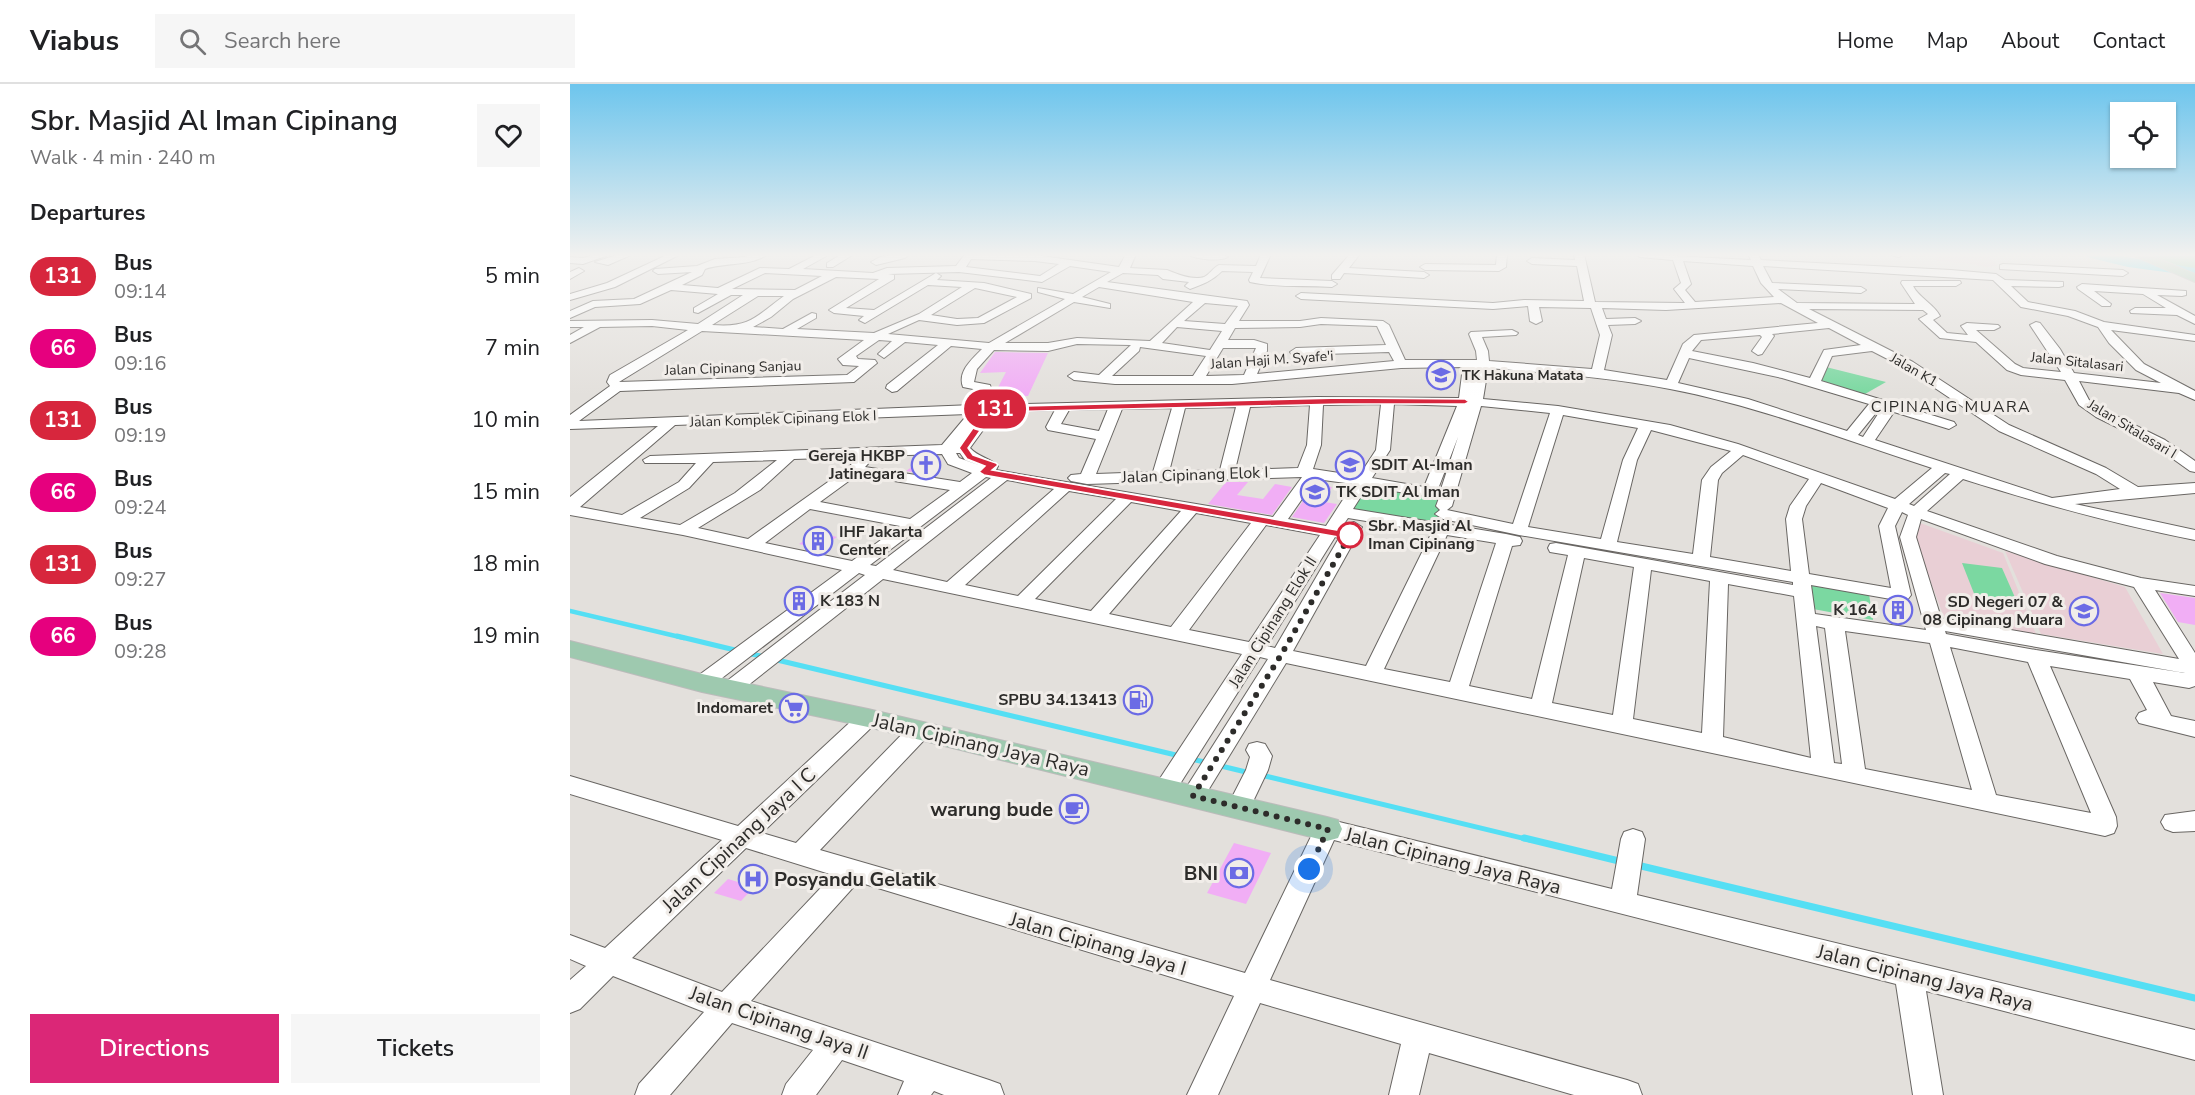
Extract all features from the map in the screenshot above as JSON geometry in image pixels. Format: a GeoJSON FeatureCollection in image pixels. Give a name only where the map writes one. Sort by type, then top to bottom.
{"type":"FeatureCollection","features":[{"type":"Feature","properties":{"kind":"main road","name":"Jalan Cipinang Jaya Raya"},"geometry":{"type":"LineString","coordinates":[[574,654],[724,680],[868,718],[1181,789],[1243,800],[1328,829]]}},
{"type":"Feature","properties":{"kind":"street"},"geometry":{"type":"LineString","coordinates":[[573,312],[598,301]]}},
{"type":"Feature","properties":{"kind":"street"},"geometry":{"type":"LineString","coordinates":[[593,304],[638,301]]}},
{"type":"Feature","properties":{"kind":"street"},"geometry":{"type":"LineString","coordinates":[[698,310],[711,301]]}},
{"type":"Feature","properties":{"kind":"street"},"geometry":{"type":"LineString","coordinates":[[570,423],[618,387],[613,382],[614,378],[742,301]]}},
{"type":"Feature","properties":{"kind":"street"},"geometry":{"type":"LineString","coordinates":[[730,339],[784,301]]}},
{"type":"Feature","properties":{"kind":"street"},"geometry":{"type":"LineString","coordinates":[[848,301],[834,309],[874,313]]}},
{"type":"Feature","properties":{"kind":"street"},"geometry":{"type":"LineString","coordinates":[[844,335],[891,301]]}},
{"type":"Feature","properties":{"kind":"street"},"geometry":{"type":"LineString","coordinates":[[876,337],[896,326],[921,317],[947,301]]}},
{"type":"Feature","properties":{"kind":"street"},"geometry":{"type":"LineString","coordinates":[[921,317],[959,322],[980,321],[1017,301]]}},
{"type":"Feature","properties":{"kind":"street"},"geometry":{"type":"LineString","coordinates":[[650,460],[963,448],[983,410],[986,393],[985,388],[969,385],[967,379],[974,365],[990,347],[1066,301]]}},
{"type":"Feature","properties":{"kind":"street"},"geometry":{"type":"LineString","coordinates":[[1085,301],[1106,306]]}},
{"type":"Feature","properties":{"kind":"street"},"geometry":{"type":"LineString","coordinates":[[1154,344],[1174,323],[1200,301]]}},
{"type":"Feature","properties":{"kind":"street"},"geometry":{"type":"LineString","coordinates":[[1197,380],[1244,305],[1225,301]]}},
{"type":"Feature","properties":{"kind":"street"},"geometry":{"type":"LineString","coordinates":[[1321,321],[1327,301]]}},
{"type":"Feature","properties":{"kind":"street"},"geometry":{"type":"LineString","coordinates":[[1415,301],[1480,305],[1533,303],[1693,306],[1788,303],[1926,307]]}},
{"type":"Feature","properties":{"kind":"street"},"geometry":{"type":"LineString","coordinates":[[1591,301],[1606,335],[1597,374]]}},
{"type":"Feature","properties":{"kind":"street"},"geometry":{"type":"LineString","coordinates":[[1689,301],[1693,306]]}},
{"type":"Feature","properties":{"kind":"street"},"geometry":{"type":"LineString","coordinates":[[1918,301],[1935,315],[1925,319],[1943,335],[1979,340]]}},
{"type":"Feature","properties":{"kind":"street"},"geometry":{"type":"LineString","coordinates":[[2021,301],[2025,305],[2195,338]]}},
{"type":"Feature","properties":{"kind":"street"},"geometry":{"type":"LineString","coordinates":[[2102,301],[2106,304]]}},
{"type":"Feature","properties":{"kind":"street"},"geometry":{"type":"LineString","coordinates":[[2158,301],[2195,321]]}},
{"type":"Feature","properties":{"kind":"street"},"geometry":{"type":"LineString","coordinates":[[1014,303],[1049,311]]}},
{"type":"Feature","properties":{"kind":"street"},"geometry":{"type":"LineString","coordinates":[[1533,303],[1536,321]]}},
{"type":"Feature","properties":{"kind":"street","name":"Jalan K1"},"geometry":{"type":"LineString","coordinates":[[1788,303],[1832,324],[1927,376],[2004,428],[2101,471],[2135,492]]}},
{"type":"Feature","properties":{"kind":"street"},"geometry":{"type":"LineString","coordinates":[[2135,311],[2183,313]]}},
{"type":"Feature","properties":{"kind":"street"},"geometry":{"type":"LineString","coordinates":[[990,315],[1030,323]]}},
{"type":"Feature","properties":{"kind":"street"},"geometry":{"type":"LineString","coordinates":[[775,347],[812,316]]}},
{"type":"Feature","properties":{"kind":"street"},"geometry":{"type":"LineString","coordinates":[[1174,323],[1230,327],[1321,321],[1379,323],[1383,325],[1401,364]]}},
{"type":"Feature","properties":{"kind":"street"},"geometry":{"type":"LineString","coordinates":[[1602,322],[1635,321]]}},
{"type":"Feature","properties":{"kind":"street"},"geometry":{"type":"LineString","coordinates":[[2105,321],[2113,341],[2140,367],[2195,396]]}},
{"type":"Feature","properties":{"kind":"street"},"geometry":{"type":"LineString","coordinates":[[570,340],[599,322]]}},
{"type":"Feature","properties":{"kind":"street"},"geometry":{"type":"LineString","coordinates":[[570,324],[652,323],[700,328],[902,338],[990,347],[1048,347],[1077,341],[1217,349],[1257,344],[1263,346],[1258,360],[1253,364],[1249,379]]}},
{"type":"Feature","properties":{"kind":"street"},"geometry":{"type":"LineString","coordinates":[[1671,385],[1692,339],[1832,324]]}},
{"type":"Feature","properties":{"kind":"street","name":"Jalan Sitalasari I"},"geometry":{"type":"LineString","coordinates":[[2036,325],[2070,376],[2084,402],[2160,443],[2195,468]]}},
{"type":"Feature","properties":{"kind":"street"},"geometry":{"type":"LineString","coordinates":[[1979,340],[1967,326],[1994,327]]}},
{"type":"Feature","properties":{"kind":"street"},"geometry":{"type":"LineString","coordinates":[[1758,351],[1768,336],[1761,330]]}},
{"type":"Feature","properties":{"kind":"street"},"geometry":{"type":"LineString","coordinates":[[1372,674],[1441,524],[1471,402],[1477,363],[1482,351],[1475,334],[1512,333]]}},
{"type":"Feature","properties":{"kind":"street","name":"Jalan Cipinang Sanjau"},"geometry":{"type":"LineString","coordinates":[[618,387],[850,379],[871,363],[847,362],[852,359],[844,359],[876,337]]}},
{"type":"Feature","properties":{"kind":"street"},"geometry":{"type":"LineString","coordinates":[[884,354],[902,338]]}},
{"type":"Feature","properties":{"kind":"street","name":"Jalan Sitalasari"},"geometry":{"type":"LineString","coordinates":[[1979,340],[2016,370],[2180,389]]}},
{"type":"Feature","properties":{"kind":"street"},"geometry":{"type":"LineString","coordinates":[[892,388],[948,343]]}},
{"type":"Feature","properties":{"kind":"street"},"geometry":{"type":"LineString","coordinates":[[1814,382],[1828,353],[1873,347]]}},
{"type":"Feature","properties":{"kind":"street"},"geometry":{"type":"LineString","coordinates":[[1102,379],[1135,348]]}},
{"type":"Feature","properties":{"kind":"street"},"geometry":{"type":"LineString","coordinates":[[1296,352],[1394,348]]}},
{"type":"Feature","properties":{"kind":"street"},"geometry":{"type":"LineString","coordinates":[[1686,354],[1740,363],[1814,382],[1949,425]]}},
{"type":"Feature","properties":{"kind":"street","name":"Jalan Haji M. Syafe'i"},"geometry":{"type":"LineString","coordinates":[[1074,376],[1156,380],[1249,379],[1401,364],[1477,363],[1597,374],[1671,385],[1743,402],[2050,502],[2110,518],[2195,536]]}},
{"type":"Feature","properties":{"kind":"street"},"geometry":{"type":"LineString","coordinates":[[1156,380],[1167,365]]}},
{"type":"Feature","properties":{"kind":"street"},"geometry":{"type":"LineString","coordinates":[[947,449],[983,410],[1064,406],[1388,400],[1471,402],[1558,410],[1647,424],[1741,450],[2040,557],[2141,583],[2195,591]]}},
{"type":"Feature","properties":{"kind":"street"},"geometry":{"type":"LineString","coordinates":[[1388,400],[1383,450],[1361,481],[1447,495]]}},
{"type":"Feature","properties":{"kind":"street"},"geometry":{"type":"LineString","coordinates":[[1176,634],[1308,473],[1314,445],[1317,401]]}},
{"type":"Feature","properties":{"kind":"street"},"geometry":{"type":"LineString","coordinates":[[1429,493],[1471,402]]}},
{"type":"Feature","properties":{"kind":"street"},"geometry":{"type":"LineString","coordinates":[[1227,474],[1244,403]]}},
{"type":"Feature","properties":{"kind":"street"},"geometry":{"type":"LineString","coordinates":[[1850,436],[1884,404]]}},
{"type":"Feature","properties":{"kind":"street"},"geometry":{"type":"LineString","coordinates":[[1867,442],[1884,404]]}},
{"type":"Feature","properties":{"kind":"street"},"geometry":{"type":"LineString","coordinates":[[1160,476],[1179,405]]}},
{"type":"Feature","properties":{"kind":"street"},"geometry":{"type":"LineString","coordinates":[[1064,406],[1053,428],[1104,436]]}},
{"type":"Feature","properties":{"kind":"street"},"geometry":{"type":"LineString","coordinates":[[1087,479],[1116,406]]}},
{"type":"Feature","properties":{"kind":"street","name":"Jalan Komplek Cipinang Elok I"},"geometry":{"type":"LineString","coordinates":[[983,410],[670,423],[574,502],[571,508],[578,513],[626,519],[752,544],[951,588],[1622,724],[1855,776],[2101,826],[2106,825],[2036,657]]}},
{"type":"Feature","properties":{"kind":"street"},"geometry":{"type":"LineString","coordinates":[[1457,691],[1558,410]]}},
{"type":"Feature","properties":{"kind":"street"},"geometry":{"type":"LineString","coordinates":[[570,423],[670,423]]}},
{"type":"Feature","properties":{"kind":"street"},"geometry":{"type":"LineString","coordinates":[[1608,544],[1630,460],[1647,424]]}},
{"type":"Feature","properties":{"kind":"street","name":"Jalan Cipinang Elok I"},"geometry":{"type":"LineString","coordinates":[[963,448],[970,457],[993,471],[1087,479],[1308,473],[1361,481]]}},
{"type":"Feature","properties":{"kind":"street","name":"Jalan Cipinang Elok I"},"geometry":{"type":"LineString","coordinates":[[947,449],[953,461],[993,471],[1268,523],[1350,535]]}},
{"type":"Feature","properties":{"kind":"street"},"geometry":{"type":"LineString","coordinates":[[1701,560],[1710,480],[1716,470],[1741,450]]}},
{"type":"Feature","properties":{"kind":"street"},"geometry":{"type":"LineString","coordinates":[[752,544],[854,470],[872,451]]}},
{"type":"Feature","properties":{"kind":"street"},"geometry":{"type":"LineString","coordinates":[[683,530],[755,487],[777,470],[791,454]]}},
{"type":"Feature","properties":{"kind":"street"},"geometry":{"type":"LineString","coordinates":[[626,519],[684,485],[709,458]]}},
{"type":"Feature","properties":{"kind":"street"},"geometry":{"type":"LineString","coordinates":[[1902,595],[1887,526],[1897,506],[1941,468]]}},
{"type":"Feature","properties":{"kind":"street"},"geometry":{"type":"LineString","coordinates":[[854,470],[963,487]]}},
{"type":"Feature","properties":{"kind":"street"},"geometry":{"type":"LineString","coordinates":[[724,680],[755,644],[963,487],[993,471]]}},
{"type":"Feature","properties":{"kind":"street"},"geometry":{"type":"LineString","coordinates":[[724,680],[786,645],[879,573],[993,471]]}},
{"type":"Feature","properties":{"kind":"street"},"geometry":{"type":"LineString","coordinates":[[1959,474],[1915,512],[1908,527],[1908,537],[1987,803]]}},
{"type":"Feature","properties":{"kind":"street"},"geometry":{"type":"LineString","coordinates":[[1818,477],[1798,506],[1794,519],[1824,769]]}},
{"type":"Feature","properties":{"kind":"street","name":"Jalan Cipinang Elok II"},"geometry":{"type":"LineString","coordinates":[[1181,789],[1187,756],[1361,481]]}},
{"type":"Feature","properties":{"kind":"street"},"geometry":{"type":"LineString","coordinates":[[951,588],[1067,485]]}},
{"type":"Feature","properties":{"kind":"street"},"geometry":{"type":"LineString","coordinates":[[2050,502],[2195,488]]}},
{"type":"Feature","properties":{"kind":"street"},"geometry":{"type":"LineString","coordinates":[[1022,602],[1127,497]]}},
{"type":"Feature","properties":{"kind":"street"},"geometry":{"type":"LineString","coordinates":[[806,504],[913,524]]}},
{"type":"Feature","properties":{"kind":"street"},"geometry":{"type":"LineString","coordinates":[[1096,617],[1192,508]]}},
{"type":"Feature","properties":{"kind":"street"},"geometry":{"type":"LineString","coordinates":[[1342,512],[1513,535],[1608,544],[1701,560],[1802,584]]}},
{"type":"Feature","properties":{"kind":"street","name":"Jalan Cipinang Elok II"},"geometry":{"type":"LineString","coordinates":[[1181,789],[1219,754],[1281,655],[1362,516]]}},
{"type":"Feature","properties":{"kind":"street"},"geometry":{"type":"LineString","coordinates":[[1513,535],[1577,552],[1719,577],[1902,595],[1926,600]]}},
{"type":"Feature","properties":{"kind":"street"},"geometry":{"type":"LineString","coordinates":[[1540,708],[1577,552]]}},
{"type":"Feature","properties":{"kind":"street"},"geometry":{"type":"LineString","coordinates":[[1622,724],[1643,564]]}},
{"type":"Feature","properties":{"kind":"street"},"geometry":{"type":"LineString","coordinates":[[1712,743],[1719,577]]}},
{"type":"Feature","properties":{"kind":"street"},"geometry":{"type":"LineString","coordinates":[[2141,583],[2194,675]]}},
{"type":"Feature","properties":{"kind":"street"},"geometry":{"type":"LineString","coordinates":[[1806,619],[1935,630],[2194,675]]}},
{"type":"Feature","properties":{"kind":"street"},"geometry":{"type":"LineString","coordinates":[[1834,623],[1855,776]]}},
{"type":"Feature","properties":{"kind":"street"},"geometry":{"type":"LineString","coordinates":[[1935,630],[2036,657],[2138,674],[2194,675]]}},
{"type":"Feature","properties":{"kind":"street"},"geometry":{"type":"LineString","coordinates":[[2138,674],[2155,720],[2195,729]]}},
{"type":"Feature","properties":{"kind":"street","name":"Jalan Cipinang Jaya I C"},"geometry":{"type":"LineString","coordinates":[[570,999],[868,718]]}},
{"type":"Feature","properties":{"kind":"street"},"geometry":{"type":"LineString","coordinates":[[800,855],[920,730]]}},
{"type":"Feature","properties":{"kind":"street"},"geometry":{"type":"LineString","coordinates":[[1243,800],[1257,760]]}},
{"type":"Feature","properties":{"kind":"street","name":"Jalan Cipinang Jaya I"},"geometry":{"type":"LineString","coordinates":[[570,786],[1252,989],[1628,1095]]}},
{"type":"Feature","properties":{"kind":"street"},"geometry":{"type":"LineString","coordinates":[[1202,1095],[1328,829]]}},
{"type":"Feature","properties":{"kind":"street","name":"Jalan Cipinang Jaya Raya"},"geometry":{"type":"LineString","coordinates":[[1328,829],[2195,1045]]}},
{"type":"Feature","properties":{"kind":"street"},"geometry":{"type":"LineString","coordinates":[[1623,903],[1630,854]]}},
{"type":"Feature","properties":{"kind":"street"},"geometry":{"type":"LineString","coordinates":[[650,1095],[852,871]]}},
{"type":"Feature","properties":{"kind":"street","name":"Jalan Cipinang Jaya II"},"geometry":{"type":"LineString","coordinates":[[570,947],[727,1007],[837,1043],[921,1084],[989,1095]]}},
{"type":"Feature","properties":{"kind":"street"},"geometry":{"type":"LineString","coordinates":[[1909,975],[1928,1095]]}},
{"type":"Feature","properties":{"kind":"street"},"geometry":{"type":"LineString","coordinates":[[1404,1095],[1418,1035]]}},
{"type":"Feature","properties":{"kind":"street"},"geometry":{"type":"LineString","coordinates":[[798,1095],[837,1043]]}},
{"type":"Feature","properties":{"kind":"shaded area"},"geometry":{"type":"Polygon","coordinates":[[[1920,523],[2003,553],[2036,634],[1945,620],[1911,529],[1920,523]]]}},
{"type":"Feature","properties":{"kind":"shaded area","name":"SD Negeri 07 & 08 Cipinang Muara"},"geometry":{"type":"Polygon","coordinates":[[[2005,551],[2125,587],[2163,654],[2041,634],[2005,551]]]}},
{"type":"Feature","properties":{"kind":"green space"},"geometry":{"type":"Polygon","coordinates":[[[1826,367],[1886,382],[1865,394],[1819,381],[1826,367]]]}},
{"type":"Feature","properties":{"kind":"green space"},"geometry":{"type":"Polygon","coordinates":[[[1363,481],[1447,496],[1437,528],[1345,511],[1363,481]]]}},
{"type":"Feature","properties":{"kind":"green space"},"geometry":{"type":"Polygon","coordinates":[[[1962,563],[2002,568],[2017,602],[1975,596],[1962,563]]]}},
{"type":"Feature","properties":{"kind":"green space"},"geometry":{"type":"Polygon","coordinates":[[[1811,584],[1869,594],[1873,620],[1813,609],[1811,584]]]}},
{"type":"Feature","properties":{"kind":"building"},"geometry":{"type":"Polygon","coordinates":[[[995,352],[1048,353],[1028,396],[993,397],[1006,372],[980,373],[995,352]]]}},
{"type":"Feature","properties":{"kind":"building","name":"TK Hakuna Matata"},"geometry":{"type":"Polygon","coordinates":[[[1431,370],[1451,370],[1450,381],[1430,380],[1431,370]]]}},
{"type":"Feature","properties":{"kind":"building","name":"SDIT Al-Iman"},"geometry":{"type":"Polygon","coordinates":[[[1347,455],[1365,458],[1356,473],[1337,470],[1347,455]]]}},
{"type":"Feature","properties":{"kind":"building"},"geometry":{"type":"Polygon","coordinates":[[[923,459],[942,461],[925,474],[906,471],[923,459]]]}},
{"type":"Feature","properties":{"kind":"building"},"geometry":{"type":"Polygon","coordinates":[[[1226,482],[1248,482],[1237,495],[1263,499],[1275,484],[1292,487],[1272,515],[1208,504],[1226,482]]]}},
{"type":"Feature","properties":{"kind":"building"},"geometry":{"type":"Polygon","coordinates":[[[1314,485],[1332,487],[1324,502],[1337,504],[1324,523],[1292,517],[1314,485]]]}},
{"type":"Feature","properties":{"kind":"building","name":"IHF Jakarta Center"},"geometry":{"type":"Polygon","coordinates":[[[817,532],[837,537],[819,549],[799,544],[817,532]]]}},
{"type":"Feature","properties":{"kind":"building"},"geometry":{"type":"Polygon","coordinates":[[[2160,593],[2195,598],[2195,625],[2178,622],[2160,593]]]}},
{"type":"Feature","properties":{"kind":"building","name":"K 164"},"geometry":{"type":"Polygon","coordinates":[[[1887,602],[1904,605],[1908,619],[1891,616],[1887,602]]]}},
{"type":"Feature","properties":{"kind":"building","name":"BNI"},"geometry":{"type":"Polygon","coordinates":[[[1234,843],[1271,853],[1246,904],[1207,893],[1234,843]]]}},
{"type":"Feature","properties":{"kind":"building"},"geometry":{"type":"Polygon","coordinates":[[[752,868],[768,872],[741,901],[714,893],[728,879],[738,882],[752,868]]]}},
{"type":"Feature","properties":{"kind":"waterway"},"geometry":{"type":"LineString","coordinates":[[570,611],[684,638]]}},
{"type":"Feature","properties":{"kind":"waterway"},"geometry":{"type":"LineString","coordinates":[[677,636],[739,651]]}},
{"type":"Feature","properties":{"kind":"waterway"},"geometry":{"type":"LineString","coordinates":[[747,653],[765,657]]}},
{"type":"Feature","properties":{"kind":"waterway"},"geometry":{"type":"LineString","coordinates":[[773,659],[1180,756]]}},
{"type":"Feature","properties":{"kind":"waterway"},"geometry":{"type":"LineString","coordinates":[[1191,759],[1209,763]]}},
{"type":"Feature","properties":{"kind":"waterway"},"geometry":{"type":"LineString","coordinates":[[1217,765],[1250,773]]}},
{"type":"Feature","properties":{"kind":"waterway"},"geometry":{"type":"LineString","coordinates":[[1261,775],[1530,840]]}},
{"type":"Feature","properties":{"kind":"waterway"},"geometry":{"type":"LineString","coordinates":[[1524,838],[1623,862]]}},
{"type":"Feature","properties":{"kind":"waterway"},"geometry":{"type":"LineString","coordinates":[[1637,865],[2195,998]]}},
{"type":"Feature","properties":{"kind":"bus line","name":"131"},"geometry":{"type":"LineString","coordinates":[[1350,535],[1261,522],[1067,485],[984,472],[993,465],[970,457],[963,448],[990,410],[1064,406],[1388,400],[1465,402]]}},
{"type":"Feature","properties":{"kind":"place","name":"TK Hakuna Matata"},"geometry":{"type":"Point","coordinates":[1441,375]}},
{"type":"Feature","properties":{"kind":"place","name":"Gereja HKBP Jatinegara"},"geometry":{"type":"Point","coordinates":[926,465]}},
{"type":"Feature","properties":{"kind":"place","name":"SDIT Al-Iman"},"geometry":{"type":"Point","coordinates":[1350,465]}},
{"type":"Feature","properties":{"kind":"place","name":"TK SDIT Al Iman"},"geometry":{"type":"Point","coordinates":[1315,492]}},
{"type":"Feature","properties":{"kind":"place","name":"Sbr. Masjid Al Iman Cipinang"},"geometry":{"type":"Point","coordinates":[1350,535]}},
{"type":"Feature","properties":{"kind":"place","name":"IHF Jakarta Center"},"geometry":{"type":"Point","coordinates":[818,541]}},
{"type":"Feature","properties":{"kind":"place","name":"K 183 N"},"geometry":{"type":"Point","coordinates":[799,601]}},
{"type":"Feature","properties":{"kind":"place","name":"K 164"},"geometry":{"type":"Point","coordinates":[1898,610]}},
{"type":"Feature","properties":{"kind":"place","name":"SD Negeri 07 & 08 Cipinang Muara"},"geometry":{"type":"Point","coordinates":[2084,611]}},
{"type":"Feature","properties":{"kind":"place","name":"SPBU 34.13413"},"geometry":{"type":"Point","coordinates":[1138,700]}},
{"type":"Feature","properties":{"kind":"place","name":"Indomaret"},"geometry":{"type":"Point","coordinates":[794,708]}},
{"type":"Feature","properties":{"kind":"place","name":"warung bude"},"geometry":{"type":"Point","coordinates":[1074,809]}},
{"type":"Feature","properties":{"kind":"place","name":"BNI"},"geometry":{"type":"Point","coordinates":[1239,873]}},
{"type":"Feature","properties":{"kind":"place","name":"Posyandu Gelatik"},"geometry":{"type":"Point","coordinates":[753,879]}},
{"type":"Feature","properties":{"kind":"district","name":"CIPINANG MUARA"},"geometry":{"type":"Point","coordinates":[1951,407]}},
{"type":"Feature","properties":{"kind":"route"},"geometry":{"type":"LineString","coordinates":[[1309,869],[1328,829],[1193,796],[1281,655],[1350,535]]}}]}
